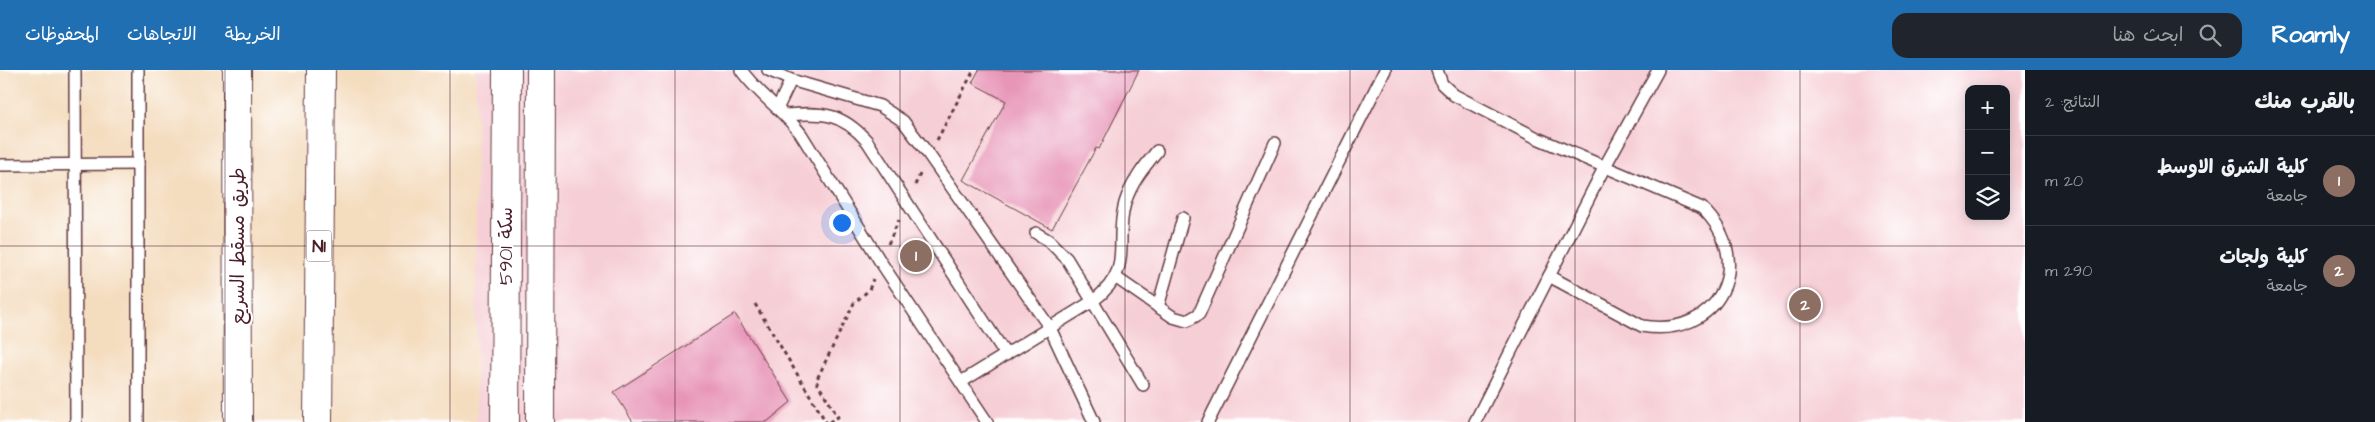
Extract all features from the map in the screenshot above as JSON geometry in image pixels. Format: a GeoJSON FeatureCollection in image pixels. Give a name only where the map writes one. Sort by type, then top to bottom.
{"type":"FeatureCollection","features":[{"type":"Feature","properties":{"kind":"main road","name":"طريق مسقط السريع"},"geometry":{"type":"LineString","coordinates":[[237,70],[238,422]]}},
{"type":"Feature","properties":{"kind":"main road","name":"N1"},"geometry":{"type":"LineString","coordinates":[[318,422],[321,70]]}},
{"type":"Feature","properties":{"kind":"main road","name":"سكة 5901"},"geometry":{"type":"LineString","coordinates":[[505,422],[506,70]]}},
{"type":"Feature","properties":{"kind":"main road","name":"سكة 5901"},"geometry":{"type":"LineString","coordinates":[[540,422],[541,70]]}},
{"type":"Feature","properties":{"kind":"lane"},"geometry":{"type":"LineString","coordinates":[[75,70],[76,422]]}},
{"type":"Feature","properties":{"kind":"lane"},"geometry":{"type":"LineString","coordinates":[[138,70],[138,422]]}},
{"type":"Feature","properties":{"kind":"lane"},"geometry":{"type":"LineString","coordinates":[[741,70],[749,82],[782,111],[801,134],[880,261],[987,422]]}},
{"type":"Feature","properties":{"kind":"lane"},"geometry":{"type":"LineString","coordinates":[[768,70],[791,80],[867,101],[892,112],[903,121],[929,155],[1050,328],[1094,422]]}},
{"type":"Feature","properties":{"kind":"lane"},"geometry":{"type":"LineString","coordinates":[[1208,422],[1385,70]]}},
{"type":"Feature","properties":{"kind":"lane"},"geometry":{"type":"LineString","coordinates":[[1437,70],[1442,84],[1454,95],[1537,138],[1702,208],[1714,220],[1723,235],[1728,251],[1725,285],[1712,306],[1692,322],[1676,328],[1658,329],[1642,326],[1549,276]]}},
{"type":"Feature","properties":{"kind":"lane"},"geometry":{"type":"LineString","coordinates":[[1476,422],[1604,168],[1658,70]]}},
{"type":"Feature","properties":{"kind":"lane"},"geometry":{"type":"LineString","coordinates":[[782,111],[791,80]]}},
{"type":"Feature","properties":{"kind":"lane"},"geometry":{"type":"LineString","coordinates":[[782,111],[825,114],[837,118],[858,132],[866,141],[1006,355]]}},
{"type":"Feature","properties":{"kind":"lane"},"geometry":{"type":"LineString","coordinates":[[1115,277],[1180,320],[1194,318],[1200,314],[1275,143]]}},
{"type":"Feature","properties":{"kind":"lane"},"geometry":{"type":"LineString","coordinates":[[961,382],[1102,294],[1115,277],[1122,256],[1121,232],[1125,203],[1137,176],[1157,151]]}},
{"type":"Feature","properties":{"kind":"lane"},"geometry":{"type":"LineString","coordinates":[[0,165],[138,164]]}},
{"type":"Feature","properties":{"kind":"lane"},"geometry":{"type":"LineString","coordinates":[[1158,307],[1182,218]]}},
{"type":"Feature","properties":{"kind":"lane"},"geometry":{"type":"LineString","coordinates":[[1036,233],[1048,240],[1067,259],[1143,385]]}},
{"type":"Feature","properties":{"kind":"path"},"geometry":{"type":"LineString","coordinates":[[755,304],[826,422]]}},
{"type":"Feature","properties":{"kind":"shaded area"},"geometry":{"type":"Polygon","coordinates":[[[476,70],[2025,70],[2025,422],[476,422],[476,70]]]}},
{"type":"Feature","properties":{"kind":"building"},"geometry":{"type":"Polygon","coordinates":[[[979,70],[1139,70],[1099,149],[1096,148],[1052,229],[963,180],[1006,101],[972,83],[979,70]]]}},
{"type":"Feature","properties":{"kind":"building"},"geometry":{"type":"Polygon","coordinates":[[[735,314],[791,402],[767,422],[633,422],[614,392],[735,314]]]}},
{"type":"Feature","properties":{"kind":"place","name":"كلية الشرق الاوسط"},"geometry":{"type":"Point","coordinates":[916,256]}},
{"type":"Feature","properties":{"kind":"place","name":"كلية ولجات"},"geometry":{"type":"Point","coordinates":[1805,305]}}]}
